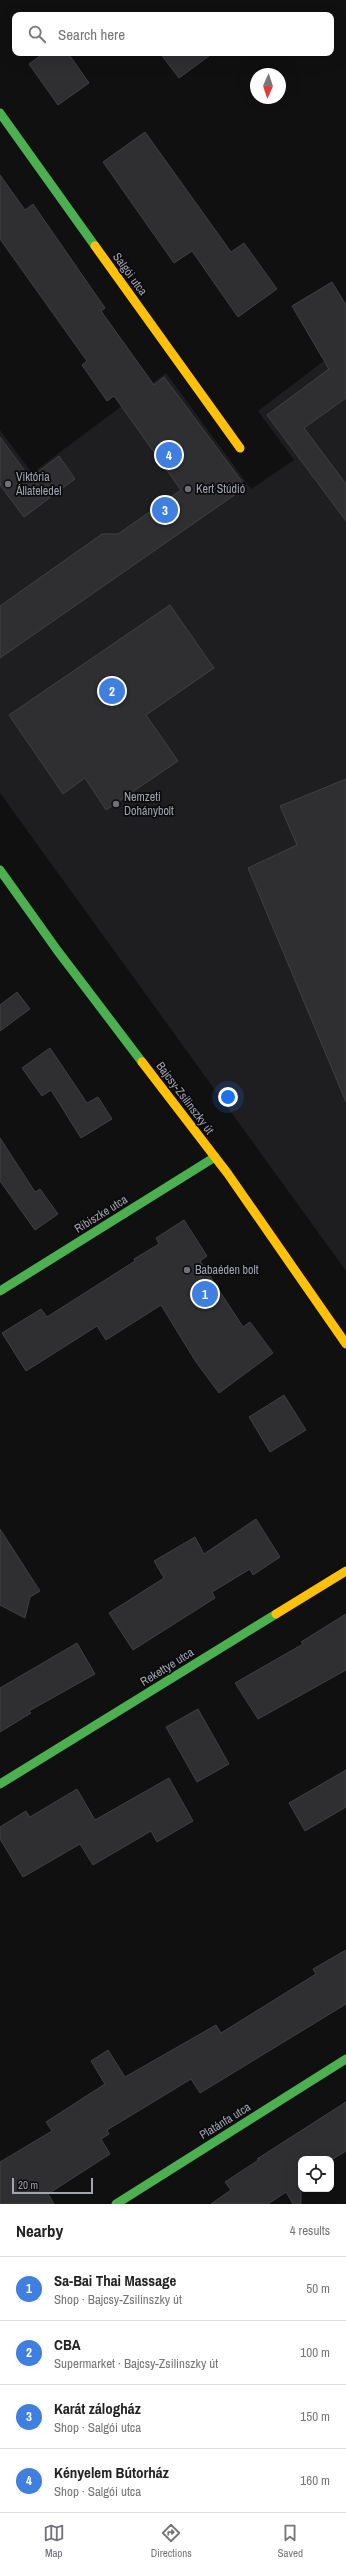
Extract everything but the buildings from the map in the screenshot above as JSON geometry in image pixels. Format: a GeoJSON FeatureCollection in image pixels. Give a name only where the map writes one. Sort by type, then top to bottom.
{"type":"FeatureCollection","features":[{"type":"Feature","properties":{"kind":"street","name":"Salgói utca"},"geometry":{"type":"LineString","coordinates":[[0,114],[240,448]]}},
{"type":"Feature","properties":{"kind":"street","name":"Bajcsy-Zsilinszky út"},"geometry":{"type":"LineString","coordinates":[[0,870],[57,950],[215,1157],[346,1344]]}},
{"type":"Feature","properties":{"kind":"street","name":"Ribiszke utca"},"geometry":{"type":"LineString","coordinates":[[0,1291],[215,1157]]}},
{"type":"Feature","properties":{"kind":"street","name":"Rekettye utca"},"geometry":{"type":"LineString","coordinates":[[0,1784],[346,1571]]}},
{"type":"Feature","properties":{"kind":"street","name":"Platánfa utca"},"geometry":{"type":"LineString","coordinates":[[116,2204],[346,2059]]}},
{"type":"Feature","properties":{"kind":"shaded area"},"geometry":{"type":"Polygon","coordinates":[[[346,344],[346,1271],[0,793],[0,430],[32,473],[166,373],[251,489],[294,460],[258,411],[346,344]]]}},
{"type":"Feature","properties":{"kind":"traffic: fast"},"geometry":{"type":"LineString","coordinates":[[0,113],[95,246]]}},
{"type":"Feature","properties":{"kind":"traffic: fast"},"geometry":{"type":"LineString","coordinates":[[0,870],[57,950],[142,1062]]}},
{"type":"Feature","properties":{"kind":"traffic: fast"},"geometry":{"type":"LineString","coordinates":[[0,1291],[215,1157]]}},
{"type":"Feature","properties":{"kind":"traffic: fast"},"geometry":{"type":"LineString","coordinates":[[0,1784],[276,1614]]}},
{"type":"Feature","properties":{"kind":"traffic: fast"},"geometry":{"type":"LineString","coordinates":[[116,2204],[346,2059]]}},
{"type":"Feature","properties":{"kind":"traffic: slow"},"geometry":{"type":"LineString","coordinates":[[95,246],[240,448]]}},
{"type":"Feature","properties":{"kind":"traffic: slow"},"geometry":{"type":"LineString","coordinates":[[142,1062],[228,1174],[346,1344]]}},
{"type":"Feature","properties":{"kind":"traffic: slow"},"geometry":{"type":"LineString","coordinates":[[276,1614],[346,1571]]}},
{"type":"Feature","properties":{"kind":"place","name":"Kényelem Bútorház"},"geometry":{"type":"Point","coordinates":[169,455]}},
{"type":"Feature","properties":{"kind":"place","name":"Viktória Állateledel"},"geometry":{"type":"Point","coordinates":[8,484]}},
{"type":"Feature","properties":{"kind":"place","name":"Kert Stúdió"},"geometry":{"type":"Point","coordinates":[188,489]}},
{"type":"Feature","properties":{"kind":"place","name":"Karát zálogház"},"geometry":{"type":"Point","coordinates":[165,510]}},
{"type":"Feature","properties":{"kind":"place","name":"CBA"},"geometry":{"type":"Point","coordinates":[112,691]}},
{"type":"Feature","properties":{"kind":"place","name":"Nemzeti Dohánybolt"},"geometry":{"type":"Point","coordinates":[116,804]}},
{"type":"Feature","properties":{"kind":"place","name":"Babaéden bolt"},"geometry":{"type":"Point","coordinates":[187,1270]}},
{"type":"Feature","properties":{"kind":"place","name":"Sa-Bai Thai Massage"},"geometry":{"type":"Point","coordinates":[205,1294]}}]}
